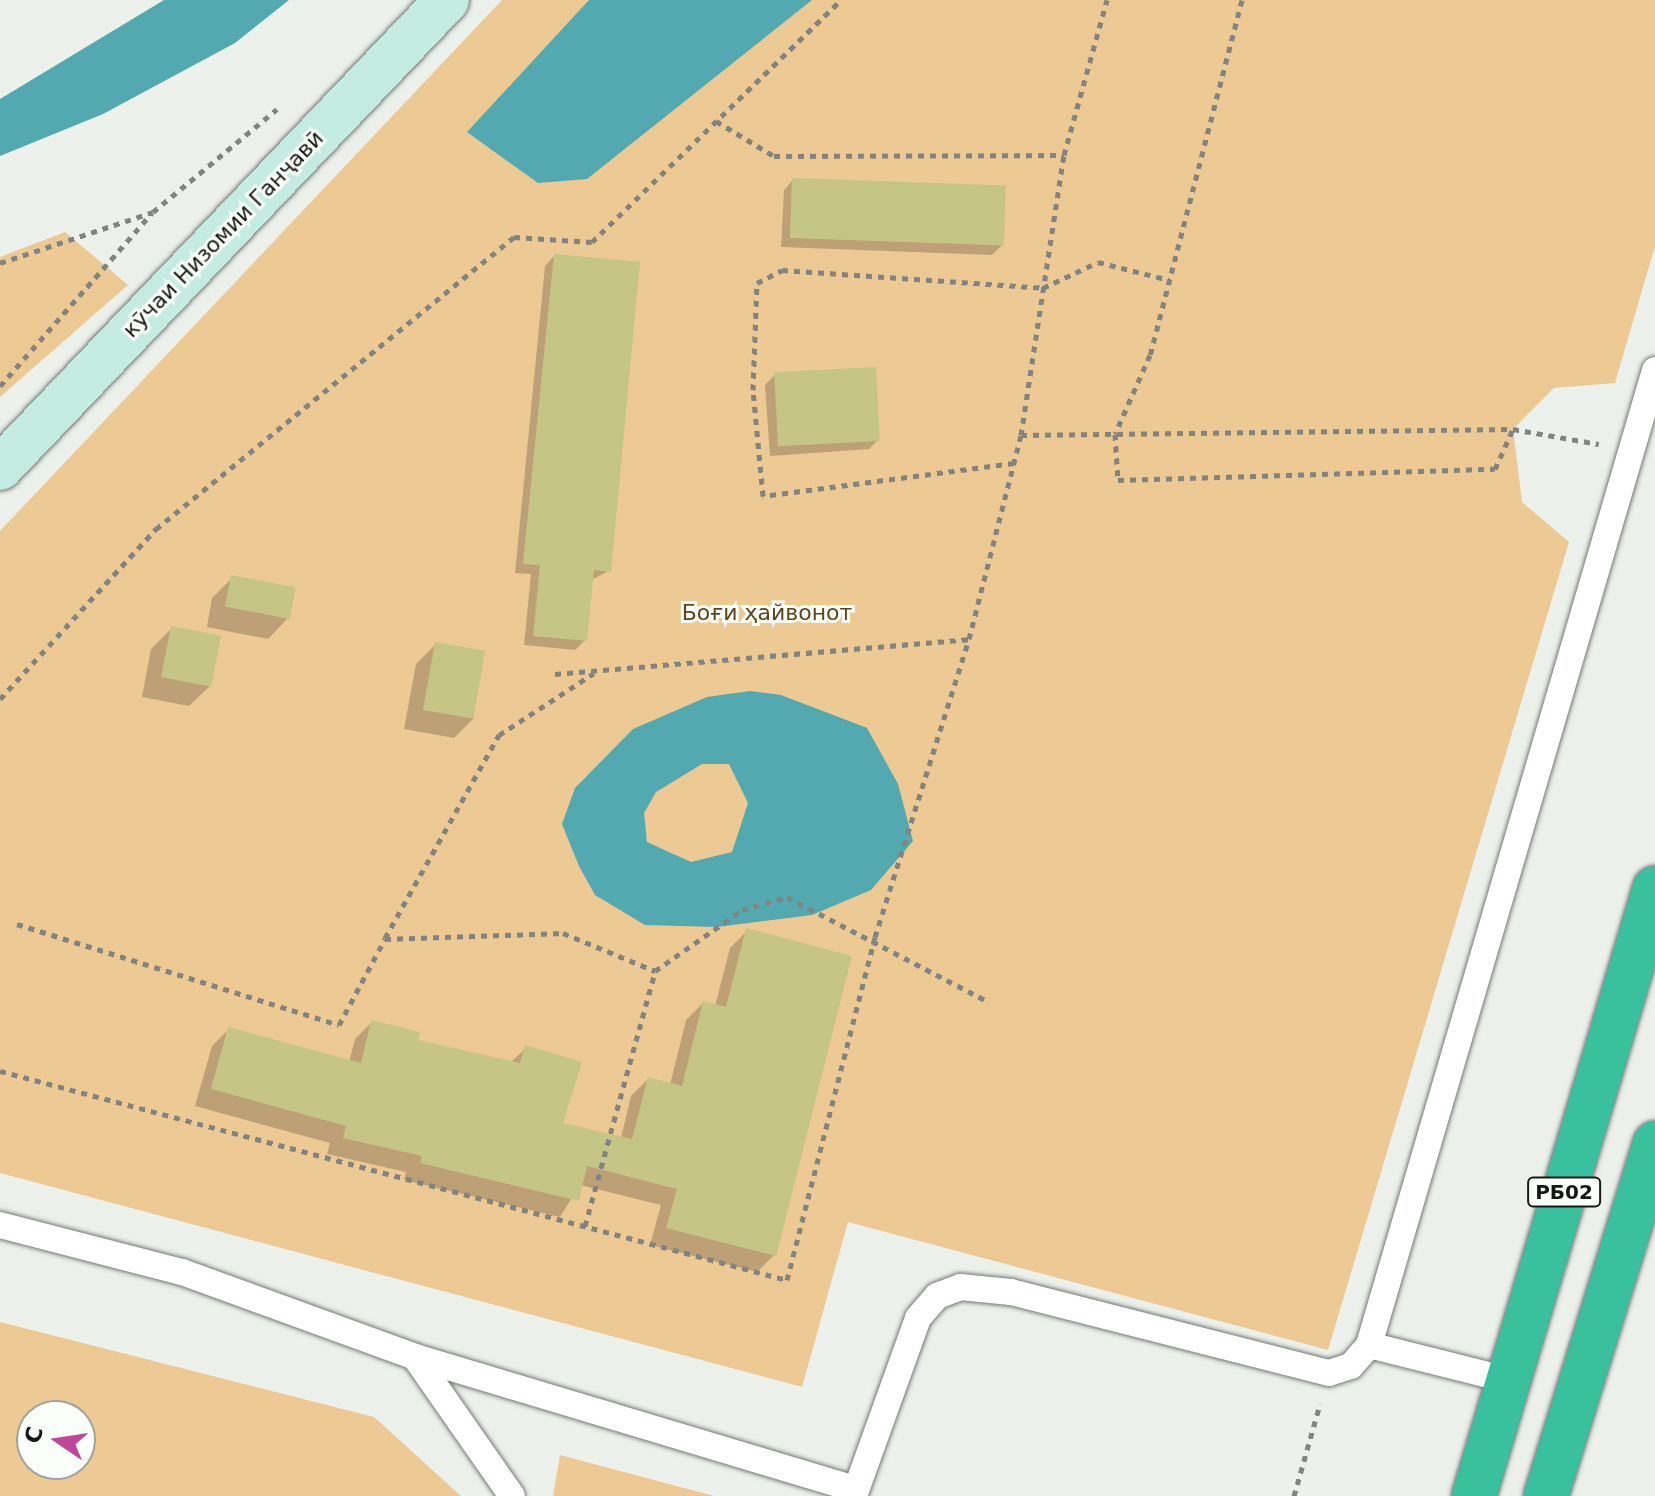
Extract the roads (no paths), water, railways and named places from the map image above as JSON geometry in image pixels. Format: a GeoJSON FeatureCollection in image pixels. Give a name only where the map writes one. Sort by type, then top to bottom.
{"type":"FeatureCollection","features":[{"type":"Feature","properties":{"kind":"highway","name":"РБ02"},"geometry":{"type":"LineString","coordinates":[[1474,1496],[1655,888]]}},
{"type":"Feature","properties":{"kind":"highway","name":"РБ02"},"geometry":{"type":"LineString","coordinates":[[1546,1496],[1655,1143]]}},
{"type":"Feature","properties":{"kind":"street","name":"кӯчаи Низомии Ганҷавӣ"},"geometry":{"type":"LineString","coordinates":[[0,468],[447,0]]}},
{"type":"Feature","properties":{"kind":"lane"},"geometry":{"type":"LineString","coordinates":[[0,1225],[182,1272],[415,1357],[855,1492],[918,1318],[937,1296],[960,1287],[1011,1292],[1329,1373],[1351,1366],[1369,1345],[1627,449],[1655,370]]}},
{"type":"Feature","properties":{"kind":"lane"},"geometry":{"type":"LineString","coordinates":[[1369,1345],[1508,1380]]}},
{"type":"Feature","properties":{"kind":"lane"},"geometry":{"type":"LineString","coordinates":[[415,1357],[512,1496]]}},
{"type":"Feature","properties":{"kind":"water"},"geometry":{"type":"Polygon","coordinates":[[[164,0],[289,0],[235,43],[103,114],[0,156],[0,99],[164,0]]]}},
{"type":"Feature","properties":{"kind":"water"},"geometry":{"type":"Polygon","coordinates":[[[589,0],[812,0],[587,179],[538,183],[467,132],[589,0]]]}},
{"type":"Feature","properties":{"kind":"water"},"geometry":{"type":"Polygon","coordinates":[[[750,691],[781,695],[867,728],[898,784],[913,841],[871,890],[812,915],[717,927],[645,925],[595,895],[562,824],[575,788],[633,729],[707,697],[750,691]],[[702,764],[656,792],[644,813],[647,842],[691,862],[732,852],[748,803],[729,764],[702,764]]]}},
{"type":"Feature","properties":{"kind":"park label","name":"Боғи ҳайвонот"},"geometry":{"type":"Point","coordinates":[767,613]}}]}
